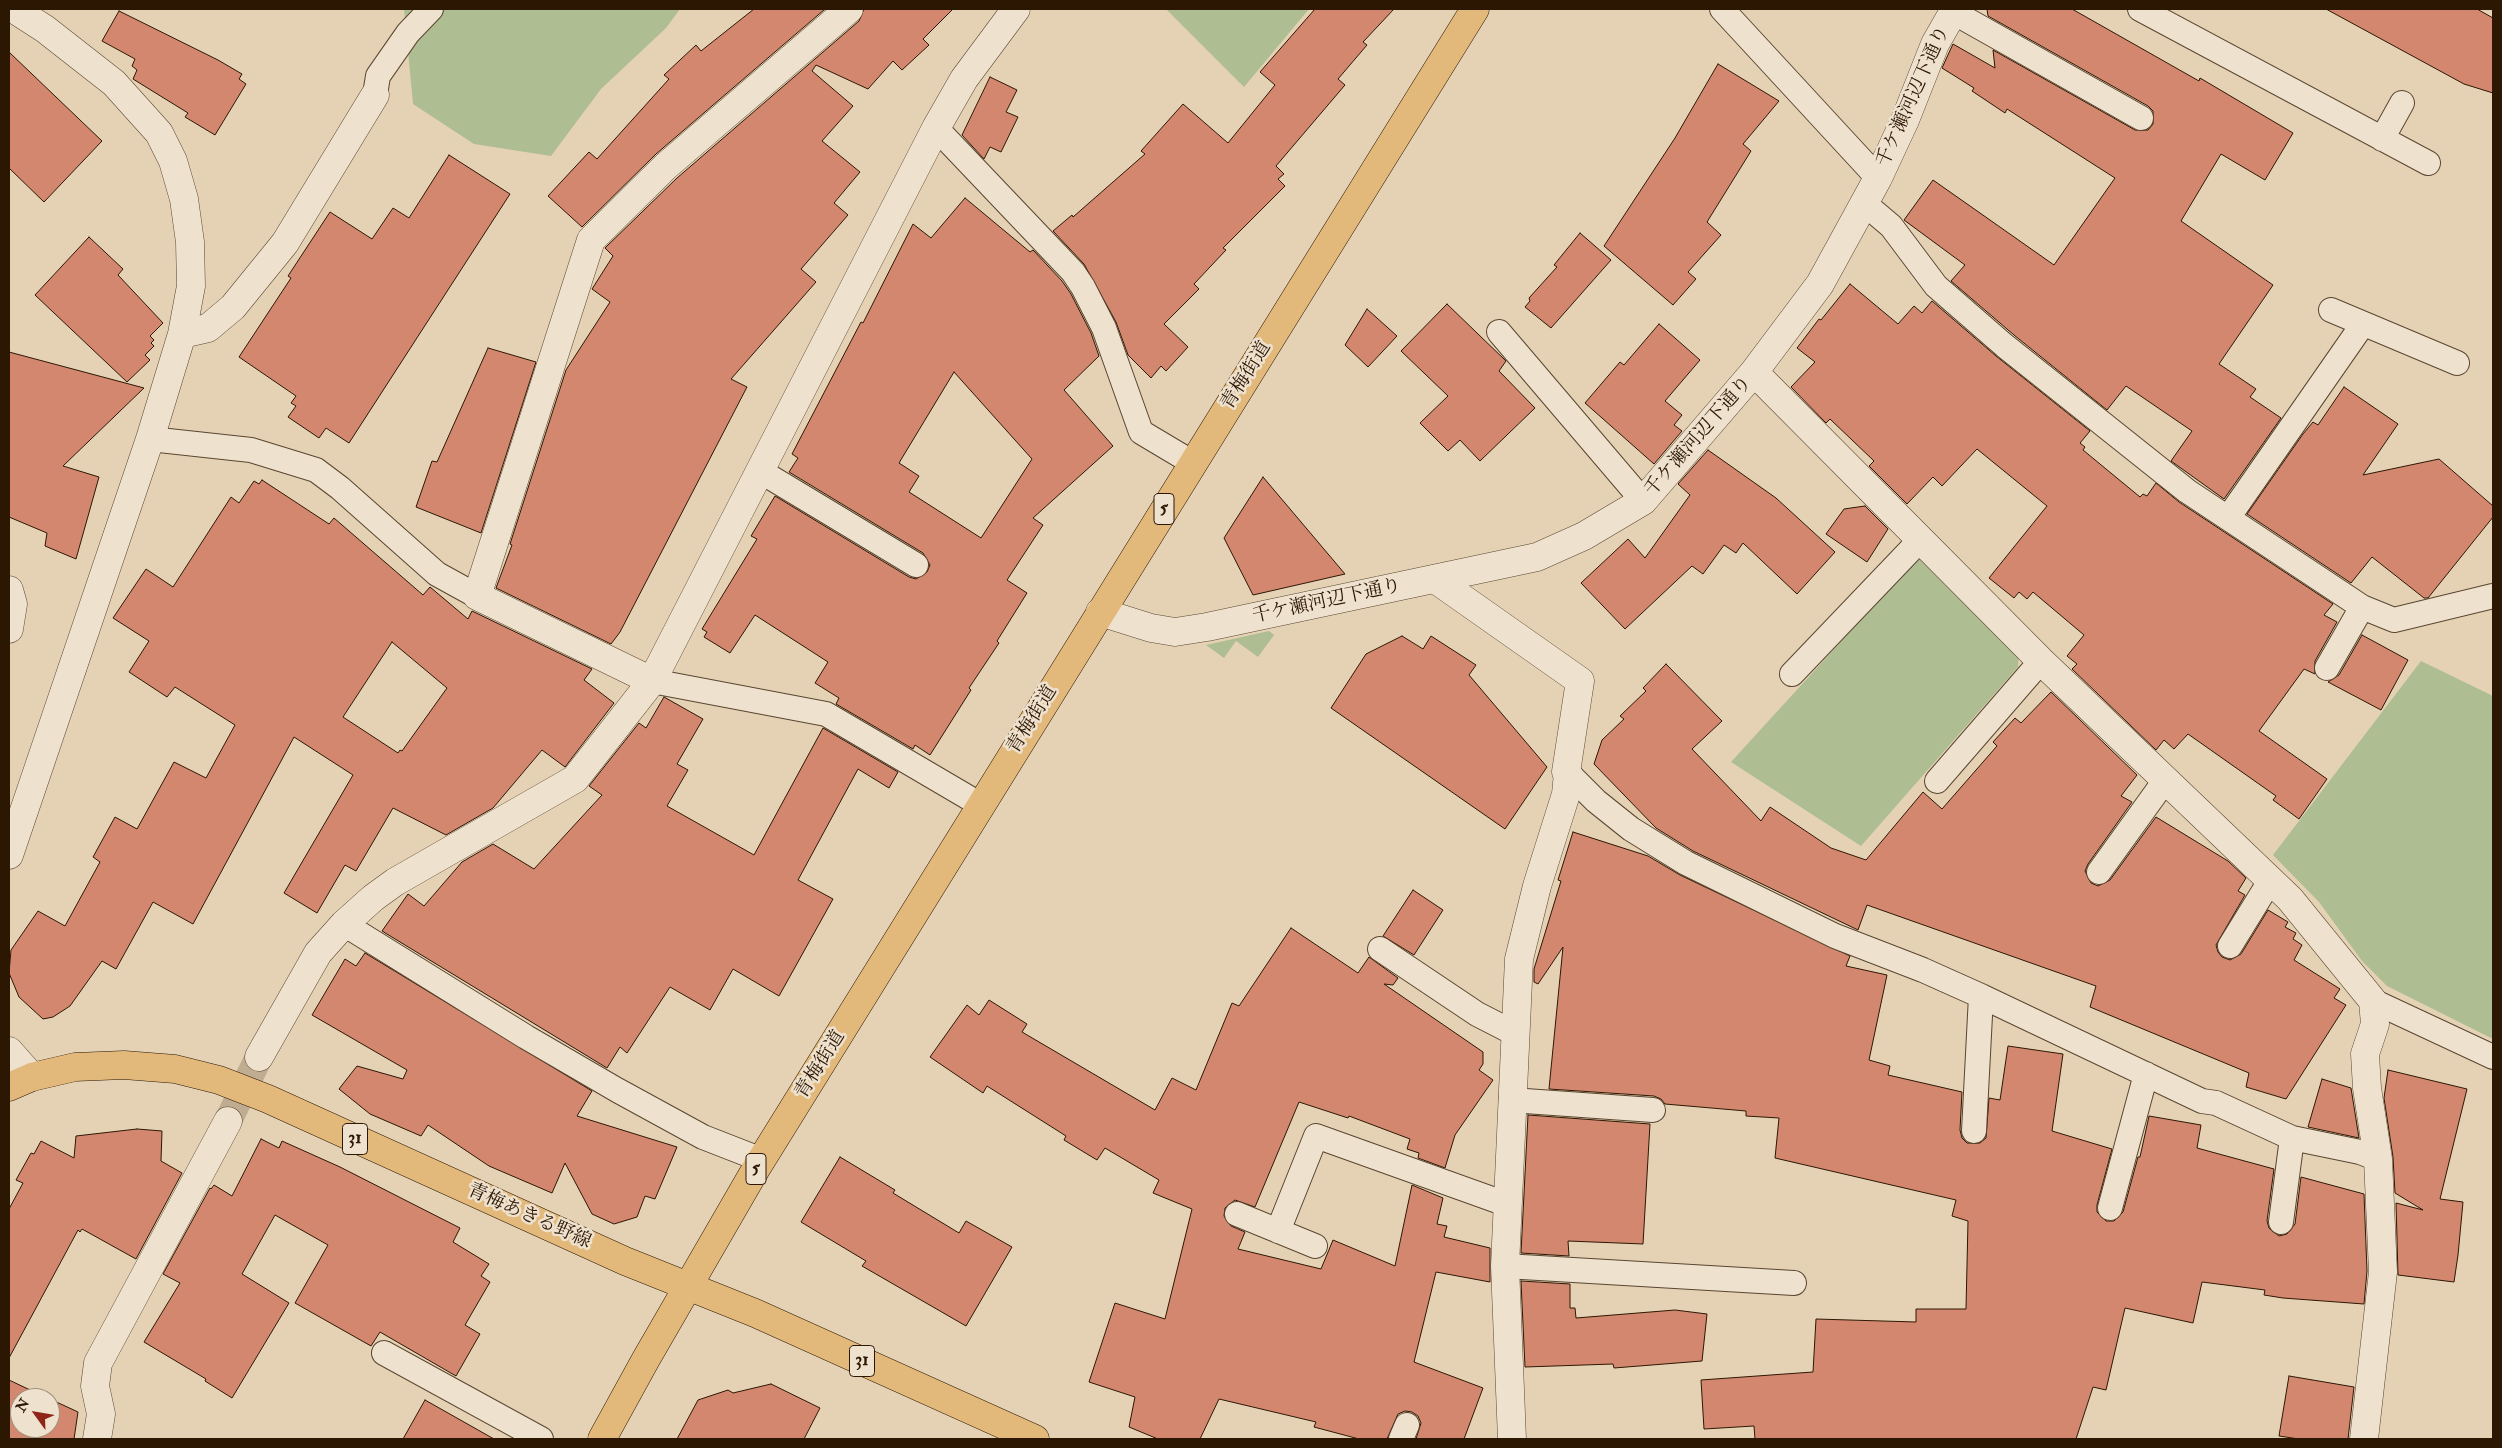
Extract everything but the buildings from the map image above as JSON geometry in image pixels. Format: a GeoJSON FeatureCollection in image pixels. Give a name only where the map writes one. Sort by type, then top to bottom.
{"type":"FeatureCollection","features":[{"type":"Feature","properties":{"kind":"main road","name":"青梅街道"},"geometry":{"type":"LineString","coordinates":[[602,1439],[688,1285],[762,1160],[980,805],[1475,9]]}},
{"type":"Feature","properties":{"kind":"main road","name":"青梅あきる野線"},"geometry":{"type":"LineString","coordinates":[[20,1082],[75,1067],[124,1064],[175,1069],[219,1080],[268,1099],[625,1261],[688,1285],[1035,1439]]}},
{"type":"Feature","properties":{"kind":"street"},"geometry":{"type":"LineString","coordinates":[[9,855],[150,439],[182,334],[192,286],[190,242],[178,180],[173,161],[159,133],[114,83],[46,30],[14,9]]}},
{"type":"Feature","properties":{"kind":"street"},"geometry":{"type":"LineString","coordinates":[[652,681],[477,596],[591,240],[666,166],[849,9]]}},
{"type":"Feature","properties":{"kind":"street"},"geometry":{"type":"LineString","coordinates":[[259,1057],[318,953],[344,924],[373,898],[395,882],[574,779],[652,681],[936,128],[964,79],[1016,9]]}},
{"type":"Feature","properties":{"kind":"street","name":"千ケ瀬河辺下通り"},"geometry":{"type":"LineString","coordinates":[[1100,612],[1151,628],[1175,632],[1225,624],[1537,558],[1584,536],[1643,501],[1754,372],[1820,284],[1878,178],[1905,120],[1935,44],[1954,10]]}},
{"type":"Feature","properties":{"kind":"street"},"geometry":{"type":"LineString","coordinates":[[182,334],[208,328],[233,307],[262,272],[285,243],[375,95]]}},
{"type":"Feature","properties":{"kind":"street"},"geometry":{"type":"LineString","coordinates":[[1754,372],[2041,660],[2290,899],[2373,1001],[2375,1024],[2365,1054],[2367,1088],[2378,1159],[2383,1272],[2364,1439]]}},
{"type":"Feature","properties":{"kind":"street"},"geometry":{"type":"LineString","coordinates":[[1435,579],[1580,680],[1566,772],[1568,774],[1566,794],[1537,886],[1519,959],[1506,1204],[1505,1266],[1512,1439]]}},
{"type":"Feature","properties":{"kind":"street"},"geometry":{"type":"LineString","coordinates":[[9,590],[13,604],[9,629]]}},
{"type":"Feature","properties":{"kind":"street"},"geometry":{"type":"LineString","coordinates":[[9,1050],[20,1082]]}},
{"type":"Feature","properties":{"kind":"street"},"geometry":{"type":"LineString","coordinates":[[97,1439],[101,1414],[95,1386],[98,1362],[228,1121]]}},
{"type":"Feature","properties":{"kind":"lane"},"geometry":{"type":"LineString","coordinates":[[375,95],[378,76],[408,33],[431,9]]}},
{"type":"Feature","properties":{"kind":"lane"},"geometry":{"type":"LineString","coordinates":[[1722,9],[1878,178]]}},
{"type":"Feature","properties":{"kind":"lane"},"geometry":{"type":"LineString","coordinates":[[2140,9],[2428,164]]}},
{"type":"Feature","properties":{"kind":"lane"},"geometry":{"type":"LineString","coordinates":[[1954,10],[2141,118]]}},
{"type":"Feature","properties":{"kind":"lane"},"geometry":{"type":"LineString","coordinates":[[2382,138],[2402,103]]}},
{"type":"Feature","properties":{"kind":"lane"},"geometry":{"type":"LineString","coordinates":[[936,128],[1073,272],[1104,328],[1141,432],[1192,463]]}},
{"type":"Feature","properties":{"kind":"lane"},"geometry":{"type":"LineString","coordinates":[[1865,204],[1891,226],[1936,286],[2005,346],[2187,491],[2362,607],[2394,620],[2493,596]]}},
{"type":"Feature","properties":{"kind":"lane"},"geometry":{"type":"LineString","coordinates":[[2331,310],[2456,363]]}},
{"type":"Feature","properties":{"kind":"lane"},"geometry":{"type":"LineString","coordinates":[[2228,518],[2363,324]]}},
{"type":"Feature","properties":{"kind":"lane"},"geometry":{"type":"LineString","coordinates":[[1499,332],[1643,501]]}},
{"type":"Feature","properties":{"kind":"lane"},"geometry":{"type":"LineString","coordinates":[[150,439],[251,450],[316,470],[340,488],[437,574],[477,596]]}},
{"type":"Feature","properties":{"kind":"lane"},"geometry":{"type":"LineString","coordinates":[[760,471],[916,565]]}},
{"type":"Feature","properties":{"kind":"lane"},"geometry":{"type":"LineString","coordinates":[[1792,674],[1920,539]]}},
{"type":"Feature","properties":{"kind":"lane"},"geometry":{"type":"LineString","coordinates":[[2327,668],[2362,607]]}},
{"type":"Feature","properties":{"kind":"lane"},"geometry":{"type":"LineString","coordinates":[[1937,781],[2041,660]]}},
{"type":"Feature","properties":{"kind":"lane"},"geometry":{"type":"LineString","coordinates":[[652,681],[826,714],[980,805]]}},
{"type":"Feature","properties":{"kind":"lane"},"geometry":{"type":"LineString","coordinates":[[1568,774],[1596,801],[1631,829],[1686,863],[1835,936],[1923,970],[2202,1101],[2216,1103],[2292,1138],[2360,1152],[2378,1159]]}},
{"type":"Feature","properties":{"kind":"lane"},"geometry":{"type":"LineString","coordinates":[[2099,872],[2166,779]]}},
{"type":"Feature","properties":{"kind":"lane"},"geometry":{"type":"LineString","coordinates":[[2230,946],[2270,881]]}},
{"type":"Feature","properties":{"kind":"lane"},"geometry":{"type":"LineString","coordinates":[[344,924],[526,1037],[618,1090],[702,1137],[762,1160]]}},
{"type":"Feature","properties":{"kind":"lane"},"geometry":{"type":"LineString","coordinates":[[1380,949],[1477,1014],[1514,1034]]}},
{"type":"Feature","properties":{"kind":"lane"},"geometry":{"type":"LineString","coordinates":[[1974,1131],[1981,996]]}},
{"type":"Feature","properties":{"kind":"lane"},"geometry":{"type":"LineString","coordinates":[[2373,1001],[2493,1057]]}},
{"type":"Feature","properties":{"kind":"lane"},"geometry":{"type":"LineString","coordinates":[[2110,1208],[2146,1074]]}},
{"type":"Feature","properties":{"kind":"lane"},"geometry":{"type":"LineString","coordinates":[[1511,1100],[1653,1110]]}},
{"type":"Feature","properties":{"kind":"lane"},"geometry":{"type":"LineString","coordinates":[[1278,1231],[1316,1136],[1506,1204]]}},
{"type":"Feature","properties":{"kind":"lane"},"geometry":{"type":"LineString","coordinates":[[2281,1222],[2292,1138]]}},
{"type":"Feature","properties":{"kind":"lane"},"geometry":{"type":"LineString","coordinates":[[1237,1214],[1315,1246]]}},
{"type":"Feature","properties":{"kind":"lane"},"geometry":{"type":"LineString","coordinates":[[1505,1266],[1794,1283]]}},
{"type":"Feature","properties":{"kind":"lane"},"geometry":{"type":"LineString","coordinates":[[384,1353],[541,1439]]}},
{"type":"Feature","properties":{"kind":"green space"},"geometry":{"type":"Polygon","coordinates":[[[404,9],[680,9],[666,28],[601,89],[551,156],[474,144],[413,104],[404,9]]]}},
{"type":"Feature","properties":{"kind":"green space"},"geometry":{"type":"Polygon","coordinates":[[[1166,9],[1309,9],[1244,87],[1166,9]]]}},
{"type":"Feature","properties":{"kind":"green space"},"geometry":{"type":"Polygon","coordinates":[[[1920,555],[2019,651],[2018,667],[1861,846],[1731,762],[1920,555]]]}},
{"type":"Feature","properties":{"kind":"green space"},"geometry":{"type":"Polygon","coordinates":[[[1269,631],[1274,635],[1258,657],[1236,641],[1224,658],[1206,645],[1269,631]]]}},
{"type":"Feature","properties":{"kind":"green space"},"geometry":{"type":"Polygon","coordinates":[[[2421,661],[2493,696],[2493,1039],[2387,986],[2362,961],[2319,902],[2273,855],[2421,661]]]}},
{"type":"Feature","properties":{"kind":"tunnel"},"geometry":{"type":"LineString","coordinates":[[228,1121],[259,1057]]}}]}
